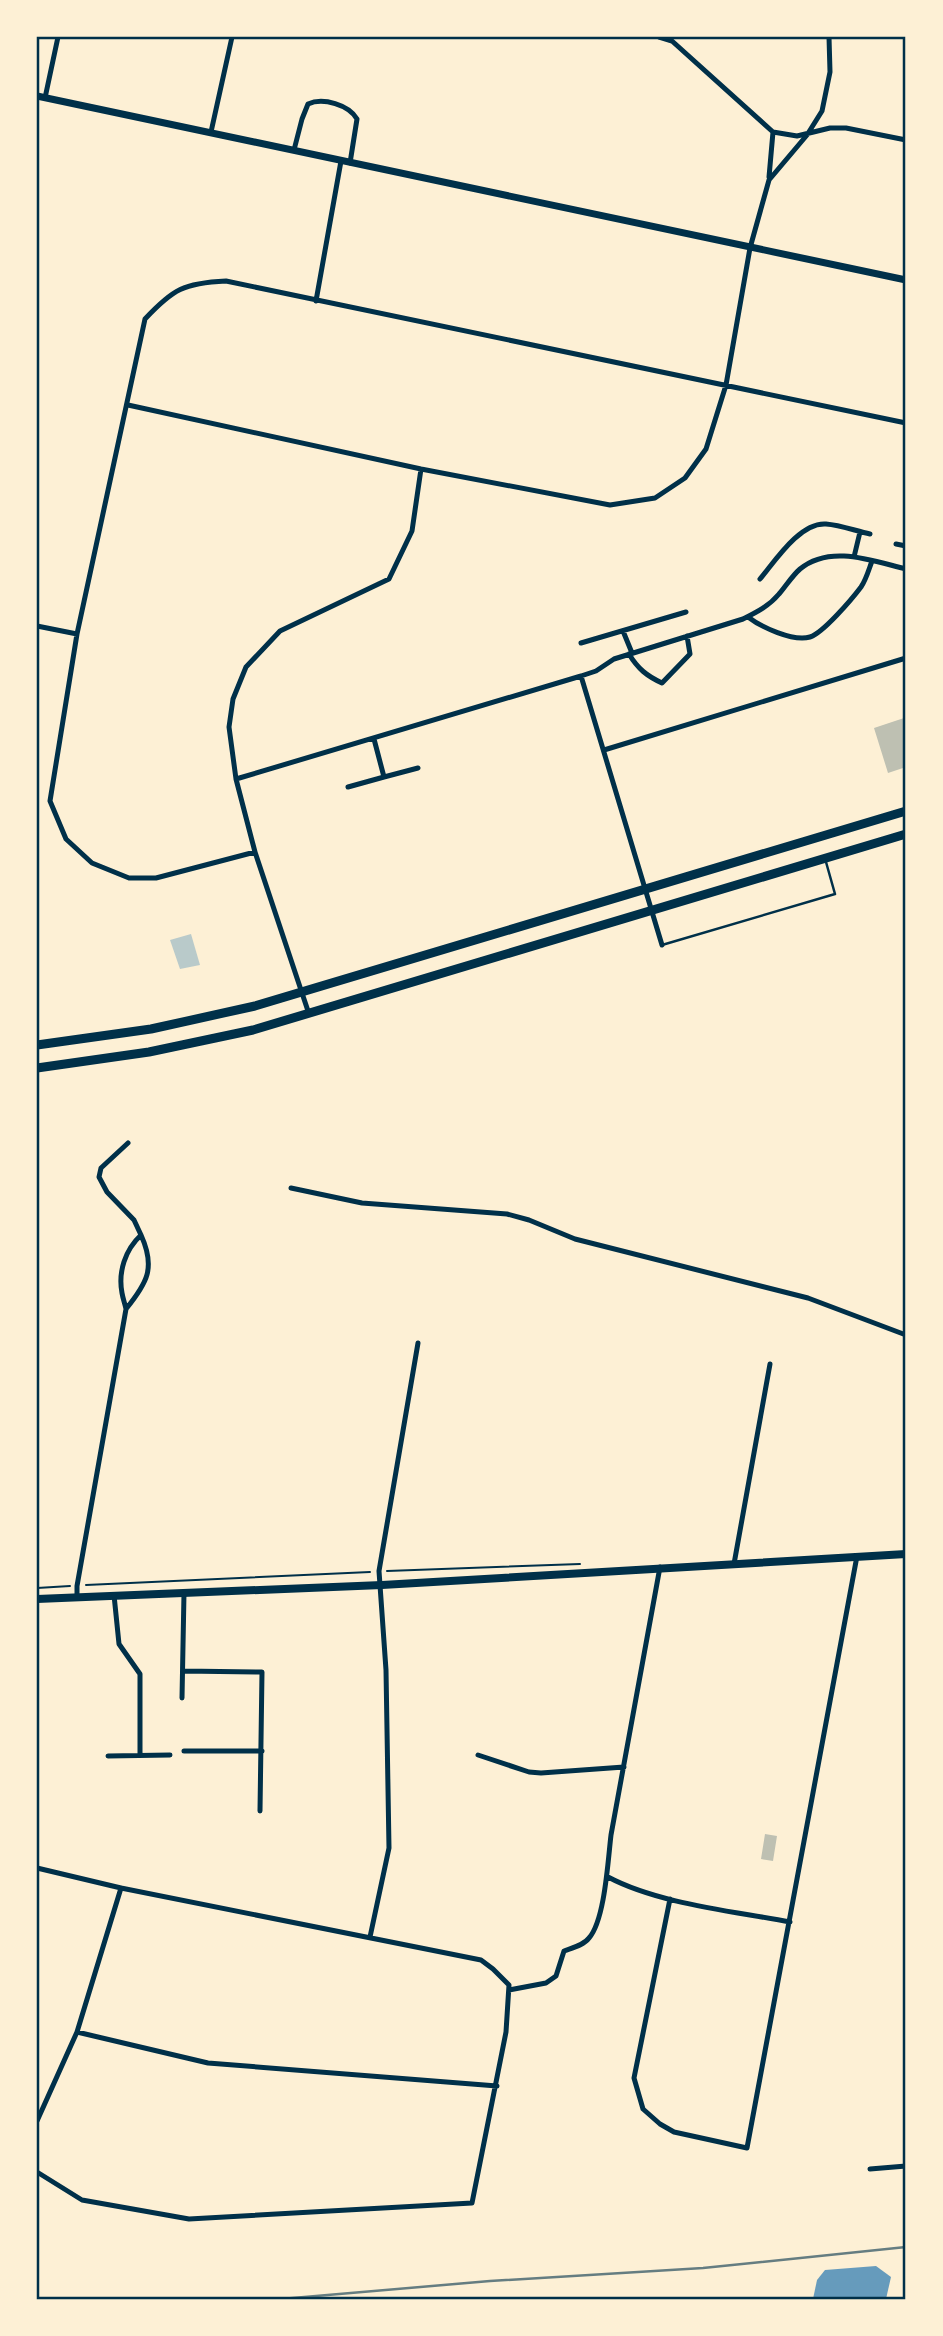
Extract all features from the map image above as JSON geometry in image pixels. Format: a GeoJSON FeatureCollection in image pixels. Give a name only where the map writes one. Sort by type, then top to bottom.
{"type":"FeatureCollection","features":[{"type":"Feature","properties":{"kind":"main road"},"geometry":{"type":"LineString","coordinates":[[37,1045],[136,1031],[255,1006],[906,811]]}},
{"type":"Feature","properties":{"kind":"main road"},"geometry":{"type":"LineString","coordinates":[[37,1068],[149,1052],[253,1030],[906,834]]}},
{"type":"Feature","properties":{"kind":"main road"},"geometry":{"type":"LineString","coordinates":[[37,1599],[382,1585],[906,1555]]}},
{"type":"Feature","properties":{"kind":"street"},"geometry":{"type":"LineString","coordinates":[[58,37],[41,97],[906,280]]}},
{"type":"Feature","properties":{"kind":"street"},"geometry":{"type":"LineString","coordinates":[[211,132],[232,37]]}},
{"type":"Feature","properties":{"kind":"street"},"geometry":{"type":"LineString","coordinates":[[659,37],[672,41],[773,132],[797,136],[830,128],[846,128],[906,140]]}},
{"type":"Feature","properties":{"kind":"street"},"geometry":{"type":"LineString","coordinates":[[769,180],[807,135],[822,110],[830,72],[829,37]]}},
{"type":"Feature","properties":{"kind":"street"},"geometry":{"type":"LineString","coordinates":[[294,150],[308,104],[323,101],[350,110],[357,119],[350,163]]}},
{"type":"Feature","properties":{"kind":"street"},"geometry":{"type":"LineString","coordinates":[[128,405],[421,469],[610,505],[655,498],[685,478],[706,449],[717,419],[726,384],[750,248],[769,180],[773,132]]}},
{"type":"Feature","properties":{"kind":"street"},"geometry":{"type":"LineString","coordinates":[[316,301],[341,161]]}},
{"type":"Feature","properties":{"kind":"street"},"geometry":{"type":"LineString","coordinates":[[255,852],[156,878],[129,878],[92,863],[66,839],[50,801],[77,634],[145,319],[166,296],[195,283],[226,281],[726,384],[906,424]]}},
{"type":"Feature","properties":{"kind":"street"},"geometry":{"type":"LineString","coordinates":[[309,1014],[255,852],[236,779],[229,727],[233,699],[246,667],[280,631],[389,579],[412,531],[421,469]]}},
{"type":"Feature","properties":{"kind":"street"},"geometry":{"type":"LineString","coordinates":[[760,579],[799,534],[811,525],[826,524],[870,534]]}},
{"type":"Feature","properties":{"kind":"street"},"geometry":{"type":"LineString","coordinates":[[854,557],[860,532]]}},
{"type":"Feature","properties":{"kind":"street"},"geometry":{"type":"LineString","coordinates":[[896,544],[906,546]]}},
{"type":"Feature","properties":{"kind":"street"},"geometry":{"type":"LineString","coordinates":[[236,779],[581,676],[630,654],[748,617],[763,610],[800,569],[816,559],[837,555],[906,569]]}},
{"type":"Feature","properties":{"kind":"street"},"geometry":{"type":"LineString","coordinates":[[748,617],[761,627],[800,638],[811,637],[827,624],[863,585],[872,561]]}},
{"type":"Feature","properties":{"kind":"street"},"geometry":{"type":"LineString","coordinates":[[582,643],[686,612]]}},
{"type":"Feature","properties":{"kind":"street"},"geometry":{"type":"LineString","coordinates":[[37,626],[77,634]]}},
{"type":"Feature","properties":{"kind":"street"},"geometry":{"type":"LineString","coordinates":[[624,631],[637,668],[662,683],[690,654],[687,636]]}},
{"type":"Feature","properties":{"kind":"street"},"geometry":{"type":"LineString","coordinates":[[604,750],[906,658]]}},
{"type":"Feature","properties":{"kind":"street"},"geometry":{"type":"LineString","coordinates":[[581,676],[662,945]]}},
{"type":"Feature","properties":{"kind":"street"},"geometry":{"type":"LineString","coordinates":[[374,739],[384,776]]}},
{"type":"Feature","properties":{"kind":"street"},"geometry":{"type":"LineString","coordinates":[[348,787],[418,768]]}},
{"type":"Feature","properties":{"kind":"street"},"geometry":{"type":"LineString","coordinates":[[126,1310],[142,1290],[150,1270],[134,1220],[107,1192],[99,1177],[101,1168],[128,1143]]}},
{"type":"Feature","properties":{"kind":"street"},"geometry":{"type":"LineString","coordinates":[[291,1188],[362,1203],[507,1214],[530,1220],[575,1239],[808,1298],[906,1335]]}},
{"type":"Feature","properties":{"kind":"street"},"geometry":{"type":"LineString","coordinates":[[77,1597],[126,1310],[121,1275],[125,1256],[141,1235]]}},
{"type":"Feature","properties":{"kind":"street"},"geometry":{"type":"LineString","coordinates":[[370,1937],[389,1848],[382,1585],[379,1571],[418,1343]]}},
{"type":"Feature","properties":{"kind":"street"},"geometry":{"type":"LineString","coordinates":[[734,1564],[770,1364]]}},
{"type":"Feature","properties":{"kind":"street"},"geometry":{"type":"LineString","coordinates":[[670,1899],[634,2078],[643,2109],[674,2132],[747,2148],[857,1556]]}},
{"type":"Feature","properties":{"kind":"street"},"geometry":{"type":"LineString","coordinates":[[509,1988],[546,1983],[556,1976],[564,1951],[588,1940],[594,1930],[608,1877],[611,1835],[660,1567]]}},
{"type":"Feature","properties":{"kind":"street"},"geometry":{"type":"LineString","coordinates":[[182,1698],[184,1593]]}},
{"type":"Feature","properties":{"kind":"street"},"geometry":{"type":"LineString","coordinates":[[114,1595],[119,1644],[140,1674],[140,1755]]}},
{"type":"Feature","properties":{"kind":"street"},"geometry":{"type":"LineString","coordinates":[[183,1671],[262,1672],[260,1811]]}},
{"type":"Feature","properties":{"kind":"street"},"geometry":{"type":"LineString","coordinates":[[184,1751],[262,1751]]}},
{"type":"Feature","properties":{"kind":"street"},"geometry":{"type":"LineString","coordinates":[[108,1756],[170,1755]]}},
{"type":"Feature","properties":{"kind":"street"},"geometry":{"type":"LineString","coordinates":[[478,1755],[529,1772],[541,1773],[624,1767]]}},
{"type":"Feature","properties":{"kind":"street"},"geometry":{"type":"LineString","coordinates":[[37,1868],[121,1888],[481,1960],[493,1969],[509,1988],[506,2032],[497,2086],[472,2203],[189,2219],[82,2200],[37,2172]]}},
{"type":"Feature","properties":{"kind":"street"},"geometry":{"type":"LineString","coordinates":[[608,1877],[627,1887],[670,1899],[790,1922]]}},
{"type":"Feature","properties":{"kind":"street"},"geometry":{"type":"LineString","coordinates":[[37,2121],[77,2032],[121,1888]]}},
{"type":"Feature","properties":{"kind":"street"},"geometry":{"type":"LineString","coordinates":[[77,2032],[208,2063],[497,2086]]}},
{"type":"Feature","properties":{"kind":"street"},"geometry":{"type":"LineString","coordinates":[[870,2169],[906,2166]]}},
{"type":"Feature","properties":{"kind":"lane"},"geometry":{"type":"LineString","coordinates":[[662,945],[835,894],[825,859]]}},
{"type":"Feature","properties":{"kind":"path"},"geometry":{"type":"LineString","coordinates":[[388,1571],[585,1564]]}},
{"type":"Feature","properties":{"kind":"path"},"geometry":{"type":"LineString","coordinates":[[84,1586],[369,1572]]}},
{"type":"Feature","properties":{"kind":"path"},"geometry":{"type":"LineString","coordinates":[[37,1588],[71,1586]]}},
{"type":"Feature","properties":{"kind":"shaded area"},"geometry":{"type":"Polygon","coordinates":[[[191,934],[200,965],[180,969],[170,940],[191,934]]]}},
{"type":"Feature","properties":{"kind":"water"},"geometry":{"type":"Polygon","coordinates":[[[876,2266],[891,2277],[886,2299],[813,2299],[817,2280],[825,2270],[876,2266]]]}},
{"type":"Feature","properties":{"kind":"building"},"geometry":{"type":"Polygon","coordinates":[[[904,718],[906,767],[888,773],[874,728],[904,718]]]}},
{"type":"Feature","properties":{"kind":"building"},"geometry":{"type":"Polygon","coordinates":[[[765,1834],[777,1836],[773,1861],[761,1859],[765,1834]]]}},
{"type":"Feature","properties":{"kind":"railway"},"geometry":{"type":"LineString","coordinates":[[281,2299],[490,2281],[703,2268],[906,2247]]}}]}
